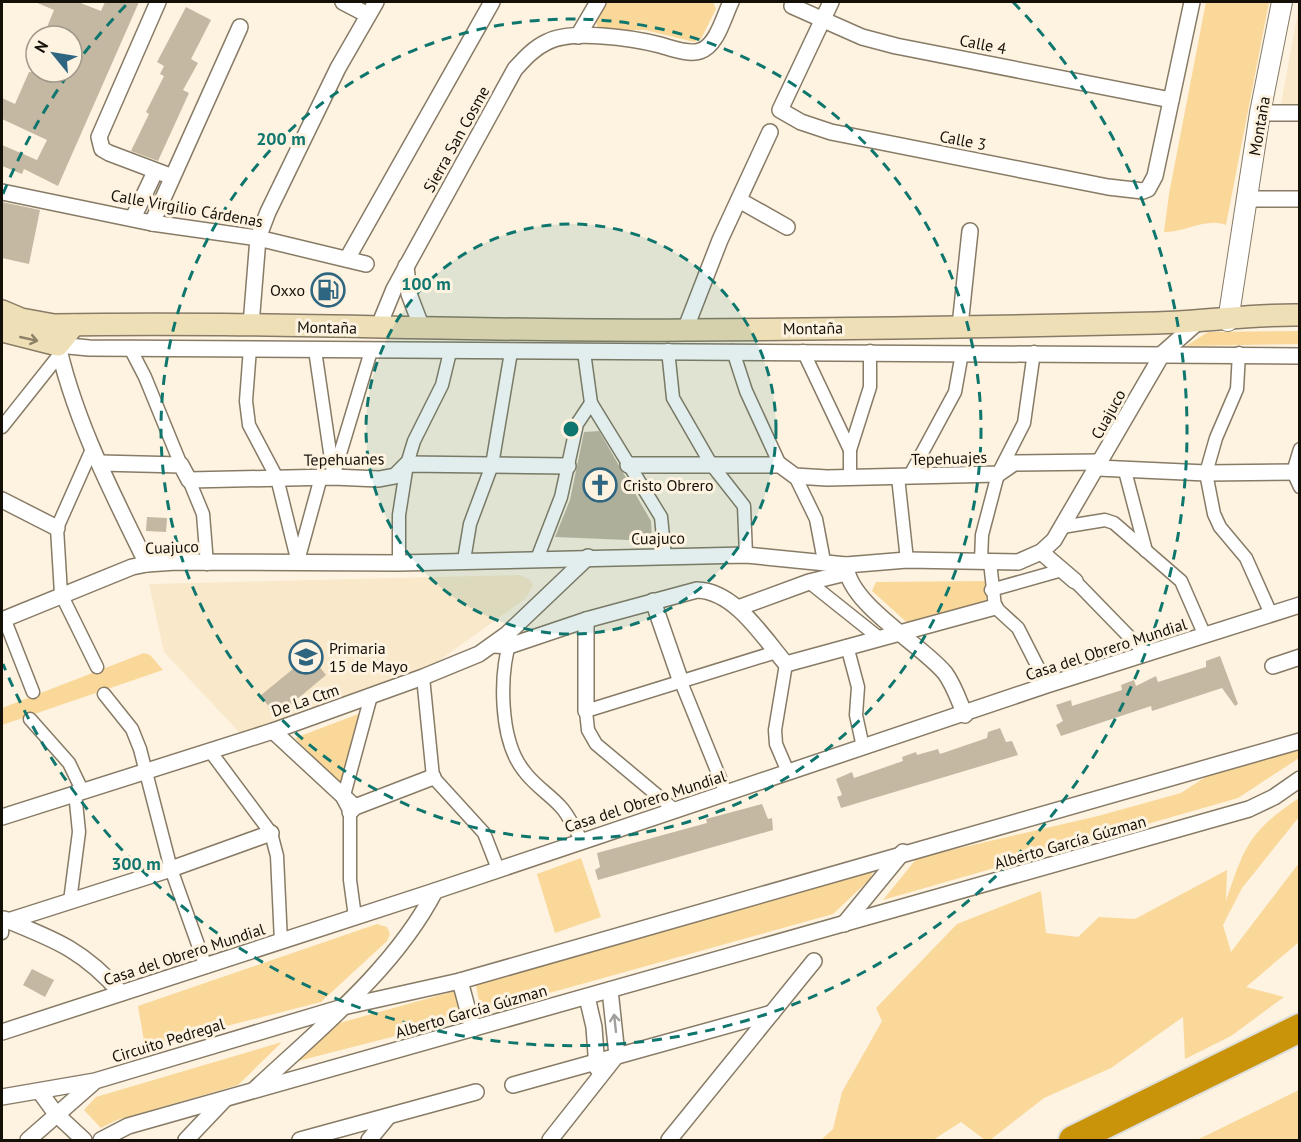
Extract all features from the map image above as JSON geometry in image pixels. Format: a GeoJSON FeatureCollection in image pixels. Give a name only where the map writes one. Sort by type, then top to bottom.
{"type":"FeatureCollection","features":[{"type":"Feature","properties":{"kind":"highway"},"geometry":{"type":"LineString","coordinates":[[1073,1140],[1299,1028]]}},
{"type":"Feature","properties":{"kind":"highway"},"geometry":{"type":"LineString","coordinates":[[1113,1140],[1299,1049]]}},
{"type":"Feature","properties":{"kind":"main road","name":"Montaña"},"geometry":{"type":"LineString","coordinates":[[2,311],[61,337]]}},
{"type":"Feature","properties":{"kind":"main road"},"geometry":{"type":"LineString","coordinates":[[1228,321],[1257,315],[1299,315]]}},
{"type":"Feature","properties":{"kind":"main road","name":"Montaña"},"geometry":{"type":"LineString","coordinates":[[2,331],[61,337],[251,325],[422,328],[637,340],[685,330],[1228,321]]}},
{"type":"Feature","properties":{"kind":"street"},"geometry":{"type":"LineString","coordinates":[[158,2],[99,137],[102,148],[109,153],[170,176]]}},
{"type":"Feature","properties":{"kind":"street"},"geometry":{"type":"LineString","coordinates":[[251,325],[258,238],[268,212],[338,68],[372,8],[343,2]]}},
{"type":"Feature","properties":{"kind":"street"},"geometry":{"type":"LineString","coordinates":[[347,259],[492,2]]}},
{"type":"Feature","properties":{"kind":"street"},"geometry":{"type":"LineString","coordinates":[[578,36],[598,2]]}},
{"type":"Feature","properties":{"kind":"street","name":"Sierra San Cosme"},"geometry":{"type":"LineString","coordinates":[[378,328],[406,266],[516,69],[530,54],[549,40],[578,36],[650,42],[691,52],[700,51],[714,39],[730,2]]}},
{"type":"Feature","properties":{"kind":"street"},"geometry":{"type":"LineString","coordinates":[[822,19],[831,2]]}},
{"type":"Feature","properties":{"kind":"street"},"geometry":{"type":"LineString","coordinates":[[1172,100],[1188,2]]}},
{"type":"Feature","properties":{"kind":"street","name":"Montaña"},"geometry":{"type":"LineString","coordinates":[[1228,321],[1260,113],[1282,2]]}},
{"type":"Feature","properties":{"kind":"street","name":"Calle 4"},"geometry":{"type":"LineString","coordinates":[[792,6],[862,37],[896,46],[1172,100]]}},
{"type":"Feature","properties":{"kind":"street","name":"Calle 3"},"geometry":{"type":"LineString","coordinates":[[822,19],[780,110],[801,122],[831,132],[1108,187],[1143,191],[1148,189],[1155,176],[1172,100]]}},
{"type":"Feature","properties":{"kind":"street"},"geometry":{"type":"LineString","coordinates":[[152,223],[170,176],[240,27]]}},
{"type":"Feature","properties":{"kind":"street"},"geometry":{"type":"LineString","coordinates":[[1260,113],[1299,113]]}},
{"type":"Feature","properties":{"kind":"street"},"geometry":{"type":"LineString","coordinates":[[685,330],[698,293],[770,132]]}},
{"type":"Feature","properties":{"kind":"street"},"geometry":{"type":"LineString","coordinates":[[133,219],[155,172]]}},
{"type":"Feature","properties":{"kind":"street","name":"Calle Virgilio Cárdenas"},"geometry":{"type":"LineString","coordinates":[[2,192],[152,223],[258,238],[366,264]]}},
{"type":"Feature","properties":{"kind":"street"},"geometry":{"type":"LineString","coordinates":[[1246,199],[1299,199]]}},
{"type":"Feature","properties":{"kind":"street"},"geometry":{"type":"LineString","coordinates":[[739,200],[787,227]]}},
{"type":"Feature","properties":{"kind":"street"},"geometry":{"type":"LineString","coordinates":[[960,326],[969,231]]}},
{"type":"Feature","properties":{"kind":"street"},"geometry":{"type":"LineString","coordinates":[[406,266],[410,294],[422,328]]}},
{"type":"Feature","properties":{"kind":"street","name":"Cuajuco"},"geometry":{"type":"LineString","coordinates":[[3,619],[61,594],[147,564],[399,563],[746,555],[824,561],[846,569],[907,560],[1018,562],[1041,552],[1062,526],[1100,465],[1163,353],[1198,322]]}},
{"type":"Feature","properties":{"kind":"street"},"geometry":{"type":"LineString","coordinates":[[399,563],[399,514],[407,464],[414,441],[442,385],[454,330]]}},
{"type":"Feature","properties":{"kind":"street"},"geometry":{"type":"LineString","coordinates":[[2,427],[61,337]]}},
{"type":"Feature","properties":{"kind":"street"},"geometry":{"type":"LineString","coordinates":[[61,337],[93,447],[147,564]]}},
{"type":"Feature","properties":{"kind":"street","name":"Montaña"},"geometry":{"type":"LineString","coordinates":[[61,337],[130,348],[584,352],[637,340],[668,350],[1163,353]]}},
{"type":"Feature","properties":{"kind":"street"},"geometry":{"type":"LineString","coordinates":[[130,348],[145,377],[203,514],[207,564]]}},
{"type":"Feature","properties":{"kind":"street"},"geometry":{"type":"LineString","coordinates":[[250,348],[246,401],[249,425],[277,478],[298,563]]}},
{"type":"Feature","properties":{"kind":"street"},"geometry":{"type":"LineString","coordinates":[[315,350],[327,477]]}},
{"type":"Feature","properties":{"kind":"street"},"geometry":{"type":"LineString","coordinates":[[668,350],[673,398],[711,464],[744,506],[746,555]]}},
{"type":"Feature","properties":{"kind":"street"},"geometry":{"type":"LineString","coordinates":[[298,563],[371,351]]}},
{"type":"Feature","properties":{"kind":"street"},"geometry":{"type":"LineString","coordinates":[[733,351],[746,391],[780,465],[795,476],[816,519],[824,561]]}},
{"type":"Feature","properties":{"kind":"street"},"geometry":{"type":"LineString","coordinates":[[803,351],[850,450]]}},
{"type":"Feature","properties":{"kind":"street"},"geometry":{"type":"LineString","coordinates":[[850,478],[850,450],[870,387],[870,351]]}},
{"type":"Feature","properties":{"kind":"street"},"geometry":{"type":"LineString","coordinates":[[464,560],[471,524],[492,465],[511,352]]}},
{"type":"Feature","properties":{"kind":"street"},"geometry":{"type":"LineString","coordinates":[[584,352],[591,403],[661,517],[665,557]]}},
{"type":"Feature","properties":{"kind":"street"},"geometry":{"type":"LineString","coordinates":[[1034,352],[1024,423],[998,474],[981,535],[995,607],[1018,628],[1047,685]]}},
{"type":"Feature","properties":{"kind":"street"},"geometry":{"type":"LineString","coordinates":[[907,560],[904,477],[955,392],[962,353]]}},
{"type":"Feature","properties":{"kind":"street"},"geometry":{"type":"LineString","coordinates":[[1163,353],[1299,356]]}},
{"type":"Feature","properties":{"kind":"street"},"geometry":{"type":"LineString","coordinates":[[1239,353],[1237,389],[1216,438],[1206,473],[1214,514],[1220,527],[1246,558],[1271,614]]}},
{"type":"Feature","properties":{"kind":"street"},"geometry":{"type":"LineString","coordinates":[[537,559],[561,497],[577,424],[591,403]]}},
{"type":"Feature","properties":{"kind":"street"},"geometry":{"type":"LineString","coordinates":[[93,447],[67,511],[57,528],[61,594],[98,668]]}},
{"type":"Feature","properties":{"kind":"street"},"geometry":{"type":"LineString","coordinates":[[1299,449],[1296,472],[1299,487]]}},
{"type":"Feature","properties":{"kind":"street"},"geometry":{"type":"LineString","coordinates":[[100,463],[181,465]]}},
{"type":"Feature","properties":{"kind":"street","name":"Tepehuajes"},"geometry":{"type":"LineString","coordinates":[[795,476],[850,478],[998,474],[1014,463],[1100,465],[1125,471],[1296,472]]}},
{"type":"Feature","properties":{"kind":"street","name":"Tepehuanes"},"geometry":{"type":"LineString","coordinates":[[189,480],[327,477],[379,479],[395,476],[407,464],[568,466]]}},
{"type":"Feature","properties":{"kind":"street"},"geometry":{"type":"LineString","coordinates":[[628,465],[780,465]]}},
{"type":"Feature","properties":{"kind":"street"},"geometry":{"type":"LineString","coordinates":[[1125,471],[1146,552]]}},
{"type":"Feature","properties":{"kind":"street"},"geometry":{"type":"LineString","coordinates":[[2,500],[57,528]]}},
{"type":"Feature","properties":{"kind":"street"},"geometry":{"type":"LineString","coordinates":[[1062,526],[1105,520],[1114,523],[1180,581],[1205,636]]}},
{"type":"Feature","properties":{"kind":"street"},"geometry":{"type":"LineString","coordinates":[[1041,552],[1075,581],[1146,654]]}},
{"type":"Feature","properties":{"kind":"street","name":"De La Ctm"},"geometry":{"type":"LineString","coordinates":[[2,817],[273,731],[423,677],[501,645],[516,625],[588,557]]}},
{"type":"Feature","properties":{"kind":"street"},"geometry":{"type":"LineString","coordinates":[[738,608],[846,569],[855,589],[898,633],[944,672],[965,715]]}},
{"type":"Feature","properties":{"kind":"street"},"geometry":{"type":"LineString","coordinates":[[991,590],[1062,570]]}},
{"type":"Feature","properties":{"kind":"street"},"geometry":{"type":"LineString","coordinates":[[808,582],[878,637]]}},
{"type":"Feature","properties":{"kind":"street"},"geometry":{"type":"LineString","coordinates":[[582,841],[562,807],[522,770],[512,750],[503,709],[501,645],[697,590],[717,593],[738,608],[781,658],[775,730],[776,744],[788,772]]}},
{"type":"Feature","properties":{"kind":"street"},"geometry":{"type":"LineString","coordinates":[[653,602],[681,682],[726,793]]}},
{"type":"Feature","properties":{"kind":"street","name":"Casa del Obrero Mundial"},"geometry":{"type":"LineString","coordinates":[[2,1032],[676,811],[965,715],[1047,685],[1299,605]]}},
{"type":"Feature","properties":{"kind":"street"},"geometry":{"type":"LineString","coordinates":[[586,711],[681,682],[781,658],[848,646],[995,607]]}},
{"type":"Feature","properties":{"kind":"street"},"geometry":{"type":"LineString","coordinates":[[3,619],[33,692]]}},
{"type":"Feature","properties":{"kind":"street"},"geometry":{"type":"LineString","coordinates":[[586,620],[588,730],[596,744],[676,811]]}},
{"type":"Feature","properties":{"kind":"street"},"geometry":{"type":"LineString","coordinates":[[848,646],[858,687],[856,715],[863,747]]}},
{"type":"Feature","properties":{"kind":"street"},"geometry":{"type":"LineString","coordinates":[[1273,666],[1299,657]]}},
{"type":"Feature","properties":{"kind":"street"},"geometry":{"type":"LineString","coordinates":[[423,677],[433,777],[484,833],[498,869]]}},
{"type":"Feature","properties":{"kind":"street"},"geometry":{"type":"LineString","coordinates":[[104,694],[132,729],[146,771],[171,869],[206,967]]}},
{"type":"Feature","properties":{"kind":"street"},"geometry":{"type":"LineString","coordinates":[[355,917],[350,880],[350,806],[371,696]]}},
{"type":"Feature","properties":{"kind":"street"},"geometry":{"type":"LineString","coordinates":[[30,719],[69,763],[79,791],[80,832],[70,901]]}},
{"type":"Feature","properties":{"kind":"street"},"geometry":{"type":"LineString","coordinates":[[273,731],[350,806]]}},
{"type":"Feature","properties":{"kind":"street","name":"Alberto García Gúzman"},"geometry":{"type":"LineString","coordinates":[[343,1007],[460,981],[903,852],[1299,741]]}},
{"type":"Feature","properties":{"kind":"street"},"geometry":{"type":"LineString","coordinates":[[210,751],[271,833],[277,856],[281,942]]}},
{"type":"Feature","properties":{"kind":"street"},"geometry":{"type":"LineString","coordinates":[[350,806],[433,777]]}},
{"type":"Feature","properties":{"kind":"street","name":"Alberto García Gúzman"},"geometry":{"type":"LineString","coordinates":[[104,1138],[128,1126],[1250,809],[1274,797],[1299,779]]}},
{"type":"Feature","properties":{"kind":"street"},"geometry":{"type":"LineString","coordinates":[[3,923],[171,869],[271,833]]}},
{"type":"Feature","properties":{"kind":"street"},"geometry":{"type":"LineString","coordinates":[[844,924],[903,852]]}},
{"type":"Feature","properties":{"kind":"street"},"geometry":{"type":"LineString","coordinates":[[251,1093],[343,1007],[420,920],[435,891]]}},
{"type":"Feature","properties":{"kind":"street"},"geometry":{"type":"LineString","coordinates":[[3,923],[73,949],[99,968],[121,993]]}},
{"type":"Feature","properties":{"kind":"street"},"geometry":{"type":"LineString","coordinates":[[669,1140],[814,961]]}},
{"type":"Feature","properties":{"kind":"street"},"geometry":{"type":"LineString","coordinates":[[460,981],[473,1029]]}},
{"type":"Feature","properties":{"kind":"street"},"geometry":{"type":"LineString","coordinates":[[550,1140],[617,1055],[610,990]]}},
{"type":"Feature","properties":{"kind":"street"},"geometry":{"type":"LineString","coordinates":[[587,997],[598,1060],[597,1083]]}},
{"type":"Feature","properties":{"kind":"street","name":"Circuito Pedregal"},"geometry":{"type":"LineString","coordinates":[[2,1097],[94,1081],[343,1007]]}},
{"type":"Feature","properties":{"kind":"street"},"geometry":{"type":"LineString","coordinates":[[513,1084],[772,1013]]}},
{"type":"Feature","properties":{"kind":"street"},"geometry":{"type":"LineString","coordinates":[[28,1140],[94,1081]]}},
{"type":"Feature","properties":{"kind":"street"},"geometry":{"type":"LineString","coordinates":[[40,1092],[56,1114],[84,1140]]}},
{"type":"Feature","properties":{"kind":"street"},"geometry":{"type":"LineString","coordinates":[[300,1140],[476,1092]]}},
{"type":"Feature","properties":{"kind":"street"},"geometry":{"type":"LineString","coordinates":[[186,1140],[224,1100]]}},
{"type":"Feature","properties":{"kind":"street"},"geometry":{"type":"LineString","coordinates":[[369,1140],[387,1118]]}},
{"type":"Feature","properties":{"kind":"shaded area"},"geometry":{"type":"Polygon","coordinates":[[[607,2],[713,2],[716,9],[701,39],[694,42],[645,30],[598,30],[596,21],[607,2]]]}},
{"type":"Feature","properties":{"kind":"shaded area"},"geometry":{"type":"Polygon","coordinates":[[[1206,2],[1269,2],[1226,225],[1211,223],[1164,232],[1169,194],[1206,2]]]}},
{"type":"Feature","properties":{"kind":"shaded area"},"geometry":{"type":"Polygon","coordinates":[[[1299,6],[1299,104],[1281,104],[1299,6]]]}},
{"type":"Feature","properties":{"kind":"shaded area"},"geometry":{"type":"Polygon","coordinates":[[[1299,331],[1299,344],[1186,346],[1208,332],[1299,331]]]}},
{"type":"Feature","properties":{"kind":"shaded area","name":"Primaria 15 de Mayo"},"geometry":{"type":"Polygon","coordinates":[[[520,575],[530,580],[533,586],[525,599],[437,662],[365,691],[240,733],[164,652],[149,584],[520,575]]]}},
{"type":"Feature","properties":{"kind":"shaded area"},"geometry":{"type":"Polygon","coordinates":[[[987,581],[986,605],[912,627],[872,591],[876,582],[987,581]]]}},
{"type":"Feature","properties":{"kind":"shaded area"},"geometry":{"type":"Polygon","coordinates":[[[144,653],[150,655],[163,670],[2,725],[2,708],[144,653]]]}},
{"type":"Feature","properties":{"kind":"shaded area"},"geometry":{"type":"Polygon","coordinates":[[[361,713],[347,783],[337,782],[295,738],[361,713]]]}},
{"type":"Feature","properties":{"kind":"shaded area"},"geometry":{"type":"Polygon","coordinates":[[[1299,749],[1299,758],[1238,798],[883,900],[917,858],[1098,816],[1181,793],[1210,774],[1299,749]]]}},
{"type":"Feature","properties":{"kind":"shaded area"},"geometry":{"type":"Polygon","coordinates":[[[1299,798],[1299,817],[1242,888],[1223,925],[1231,952],[1299,863],[1299,942],[1246,987],[1284,997],[1231,1036],[1185,1059],[1183,1017],[1111,1068],[1044,1098],[990,1140],[985,1140],[961,1122],[933,1140],[821,1140],[833,1129],[842,1092],[882,1021],[876,1008],[957,924],[1041,891],[1046,933],[1078,937],[1099,917],[1135,919],[1227,870],[1226,901],[1238,866],[1251,841],[1269,821],[1299,798]]]}},
{"type":"Feature","properties":{"kind":"shaded area"},"geometry":{"type":"Polygon","coordinates":[[[581,858],[601,917],[555,933],[537,874],[581,858]]]}},
{"type":"Feature","properties":{"kind":"shaded area"},"geometry":{"type":"Polygon","coordinates":[[[874,869],[870,879],[833,914],[481,1012],[476,985],[874,869]]]}},
{"type":"Feature","properties":{"kind":"shaded area"},"geometry":{"type":"Polygon","coordinates":[[[377,924],[387,927],[390,934],[387,941],[321,1002],[145,1047],[138,1006],[377,924]]]}},
{"type":"Feature","properties":{"kind":"shaded area"},"geometry":{"type":"Polygon","coordinates":[[[455,991],[462,1019],[298,1061],[332,1025],[455,991]]]}},
{"type":"Feature","properties":{"kind":"shaded area"},"geometry":{"type":"Polygon","coordinates":[[[282,1042],[238,1085],[117,1120],[101,1128],[84,1110],[96,1097],[282,1042]]]}},
{"type":"Feature","properties":{"kind":"shaded area"},"geometry":{"type":"Polygon","coordinates":[[[1299,1090],[1299,1140],[1197,1140],[1299,1090]]]}},
{"type":"Feature","properties":{"kind":"building"},"geometry":{"type":"Polygon","coordinates":[[[35,2],[78,2],[101,11],[105,2],[139,2],[58,186],[24,169],[22,174],[2,166],[2,145],[37,160],[47,140],[2,119],[2,98],[15,104],[24,83],[84,84],[84,24],[48,24],[54,10],[35,2]]]}},
{"type":"Feature","properties":{"kind":"building"},"geometry":{"type":"Polygon","coordinates":[[[186,7],[211,20],[191,59],[198,63],[183,90],[189,93],[158,161],[131,151],[149,114],[146,112],[164,76],[160,74],[164,66],[157,62],[186,7]]]}},
{"type":"Feature","properties":{"kind":"building"},"geometry":{"type":"Polygon","coordinates":[[[2,202],[40,210],[29,264],[2,258],[2,202]]]}},
{"type":"Feature","properties":{"kind":"building","name":"Cristo Obrero"},"geometry":{"type":"Polygon","coordinates":[[[599,431],[651,521],[652,541],[555,537],[570,500],[584,432],[599,431]]]}},
{"type":"Feature","properties":{"kind":"building"},"geometry":{"type":"Polygon","coordinates":[[[147,517],[167,518],[166,532],[146,531],[147,517]]]}},
{"type":"Feature","properties":{"kind":"building"},"geometry":{"type":"Polygon","coordinates":[[[310,655],[326,675],[277,716],[260,696],[310,655]]]}},
{"type":"Feature","properties":{"kind":"building"},"geometry":{"type":"Polygon","coordinates":[[[1220,656],[1238,704],[1235,706],[1222,688],[1152,711],[1151,706],[1061,736],[1056,725],[1063,721],[1056,705],[1071,700],[1072,706],[1122,690],[1121,685],[1134,680],[1136,686],[1156,676],[1158,682],[1206,667],[1206,661],[1220,656]]]}},
{"type":"Feature","properties":{"kind":"building"},"geometry":{"type":"Polygon","coordinates":[[[1000,728],[1006,742],[1012,741],[1018,755],[841,808],[837,797],[842,795],[836,779],[852,772],[854,778],[903,761],[902,757],[916,752],[917,755],[938,749],[940,754],[987,738],[988,732],[1000,728]]]}},
{"type":"Feature","properties":{"kind":"building"},"geometry":{"type":"Polygon","coordinates":[[[762,804],[768,819],[772,818],[773,830],[598,880],[595,870],[600,867],[597,853],[707,823],[706,819],[762,804]]]}},
{"type":"Feature","properties":{"kind":"building"},"geometry":{"type":"Polygon","coordinates":[[[32,969],[54,980],[45,997],[23,985],[32,969]]]}},
{"type":"Feature","properties":{"kind":"place","name":"Oxxo"},"geometry":{"type":"Point","coordinates":[328,290]}},
{"type":"Feature","properties":{"kind":"place","name":"Cristo Obrero"},"geometry":{"type":"Point","coordinates":[600,485]}},
{"type":"Feature","properties":{"kind":"place","name":"Primaria 15 de Mayo"},"geometry":{"type":"Point","coordinates":[306,657]}}]}
